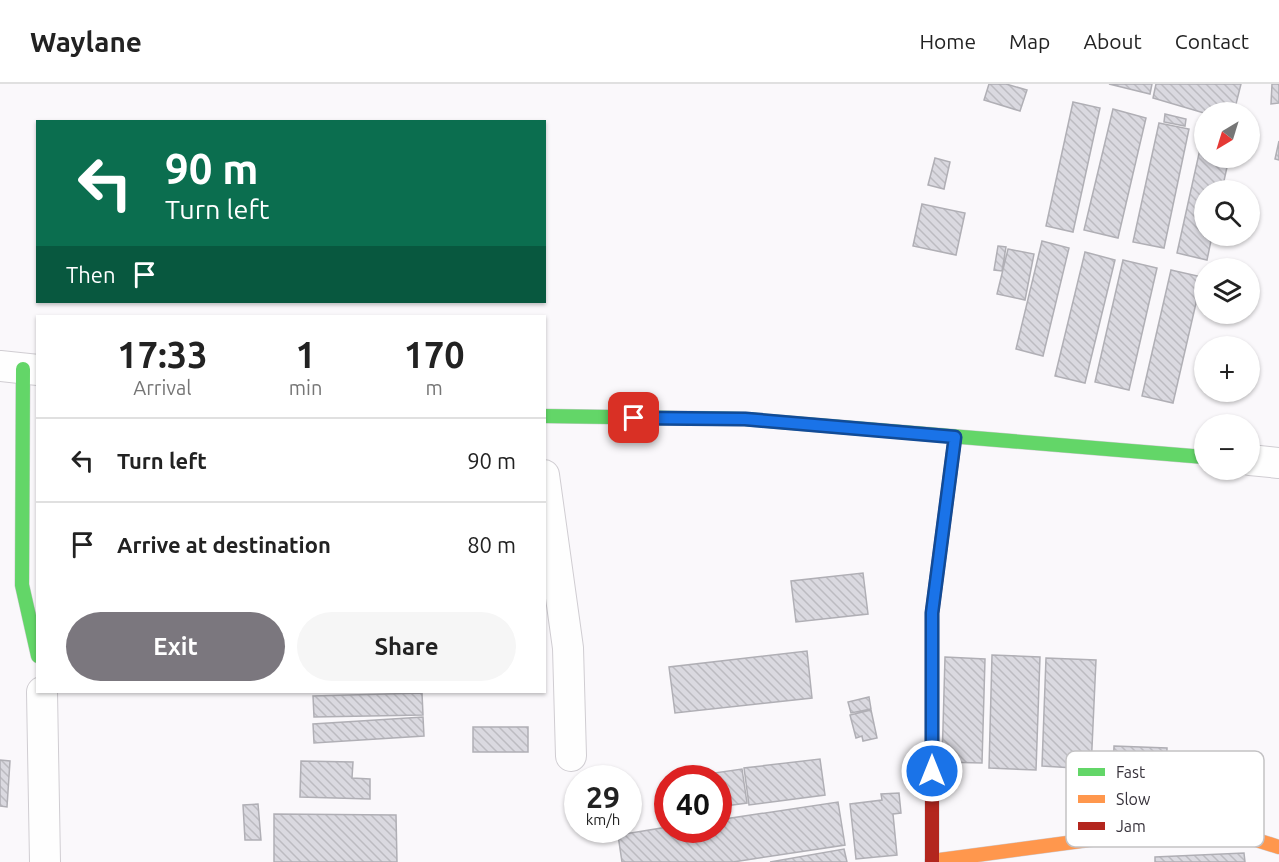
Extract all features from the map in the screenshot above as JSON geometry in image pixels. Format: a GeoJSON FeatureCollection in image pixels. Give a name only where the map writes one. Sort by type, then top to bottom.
{"type":"FeatureCollection","features":[{"type":"Feature","properties":{"kind":"street"},"geometry":{"type":"LineString","coordinates":[[20,368],[22,585],[36,647]]}},
{"type":"Feature","properties":{"kind":"street"},"geometry":{"type":"LineString","coordinates":[[546,416],[745,419],[1194,456]]}},
{"type":"Feature","properties":{"kind":"street"},"geometry":{"type":"LineString","coordinates":[[955,437],[932,613],[932,862],[1066,844]]}},
{"type":"Feature","properties":{"kind":"street"},"geometry":{"type":"LineString","coordinates":[[1260,461],[1279,463]]}},
{"type":"Feature","properties":{"kind":"street"},"geometry":{"type":"LineString","coordinates":[[546,489],[568,648],[571,756]]}},
{"type":"Feature","properties":{"kind":"street"},"geometry":{"type":"LineString","coordinates":[[42,693],[45,862]]}},
{"type":"Feature","properties":{"kind":"street"},"geometry":{"type":"LineString","coordinates":[[1264,842],[1279,847]]}},
{"type":"Feature","properties":{"kind":"building"},"geometry":{"type":"Polygon","coordinates":[[[989,84],[1006,84],[1027,90],[1020,111],[984,100],[989,84]]]}},
{"type":"Feature","properties":{"kind":"building"},"geometry":{"type":"Polygon","coordinates":[[[1109,84],[1152,84],[1150,94],[1109,84]]]}},
{"type":"Feature","properties":{"kind":"building"},"geometry":{"type":"Polygon","coordinates":[[[1156,84],[1241,84],[1236,102],[1194,102],[1194,110],[1153,98],[1156,84]]]}},
{"type":"Feature","properties":{"kind":"building"},"geometry":{"type":"Polygon","coordinates":[[[1272,84],[1279,84],[1279,103],[1271,104],[1272,84]]]}},
{"type":"Feature","properties":{"kind":"building"},"geometry":{"type":"Polygon","coordinates":[[[1073,102],[1100,108],[1073,232],[1046,226],[1073,102]]]}},
{"type":"Feature","properties":{"kind":"building"},"geometry":{"type":"Polygon","coordinates":[[[1113,109],[1146,118],[1118,238],[1084,230],[1113,109]]]}},
{"type":"Feature","properties":{"kind":"building"},"geometry":{"type":"Polygon","coordinates":[[[1165,114],[1186,119],[1185,126],[1164,122],[1165,114]]]}},
{"type":"Feature","properties":{"kind":"building"},"geometry":{"type":"Polygon","coordinates":[[[1159,123],[1189,129],[1164,248],[1133,242],[1159,123]]]}},
{"type":"Feature","properties":{"kind":"building"},"geometry":{"type":"Polygon","coordinates":[[[1279,141],[1279,160],[1275,159],[1279,141]]]}},
{"type":"Feature","properties":{"kind":"building"},"geometry":{"type":"Polygon","coordinates":[[[935,158],[950,162],[944,189],[928,185],[935,158]]]}},
{"type":"Feature","properties":{"kind":"building"},"geometry":{"type":"Polygon","coordinates":[[[1196,168],[1227,168],[1224,180],[1194,180],[1194,246],[1210,246],[1207,258],[1177,253],[1196,168]]]}},
{"type":"Feature","properties":{"kind":"building"},"geometry":{"type":"Polygon","coordinates":[[[922,204],[965,213],[956,255],[913,246],[922,204]]]}},
{"type":"Feature","properties":{"kind":"building"},"geometry":{"type":"Polygon","coordinates":[[[1042,241],[1069,248],[1043,356],[1016,349],[1042,241]]]}},
{"type":"Feature","properties":{"kind":"building"},"geometry":{"type":"Polygon","coordinates":[[[998,246],[1006,247],[1002,271],[994,270],[998,246]]]}},
{"type":"Feature","properties":{"kind":"building"},"geometry":{"type":"Polygon","coordinates":[[[1008,249],[1034,254],[1025,300],[997,294],[1008,249]]]}},
{"type":"Feature","properties":{"kind":"building"},"geometry":{"type":"Polygon","coordinates":[[[1085,252],[1115,260],[1085,383],[1055,376],[1085,252]]]}},
{"type":"Feature","properties":{"kind":"building"},"geometry":{"type":"Polygon","coordinates":[[[1123,260],[1157,268],[1129,390],[1095,382],[1123,260]]]}},
{"type":"Feature","properties":{"kind":"building"},"geometry":{"type":"Polygon","coordinates":[[[1171,270],[1194,275],[1194,312],[1173,403],[1142,396],[1171,270]]]}},
{"type":"Feature","properties":{"kind":"building"},"geometry":{"type":"Polygon","coordinates":[[[863,573],[868,614],[796,622],[791,581],[863,573]]]}},
{"type":"Feature","properties":{"kind":"building"},"geometry":{"type":"Polygon","coordinates":[[[807,651],[812,698],[675,713],[669,667],[807,651]]]}},
{"type":"Feature","properties":{"kind":"building"},"geometry":{"type":"Polygon","coordinates":[[[992,655],[1040,657],[1036,770],[989,768],[992,655]]]}},
{"type":"Feature","properties":{"kind":"building"},"geometry":{"type":"Polygon","coordinates":[[[945,657],[985,659],[982,763],[942,762],[945,657]]]}},
{"type":"Feature","properties":{"kind":"building"},"geometry":{"type":"Polygon","coordinates":[[[1046,658],[1096,660],[1092,751],[1066,751],[1066,767],[1042,766],[1046,658]]]}},
{"type":"Feature","properties":{"kind":"building"},"geometry":{"type":"Polygon","coordinates":[[[422,693],[423,715],[314,717],[313,696],[422,693]]]}},
{"type":"Feature","properties":{"kind":"building"},"geometry":{"type":"Polygon","coordinates":[[[869,697],[871,709],[851,713],[848,702],[869,697]]]}},
{"type":"Feature","properties":{"kind":"building"},"geometry":{"type":"Polygon","coordinates":[[[871,710],[877,738],[863,741],[862,736],[856,738],[850,715],[871,710]]]}},
{"type":"Feature","properties":{"kind":"building"},"geometry":{"type":"Polygon","coordinates":[[[423,717],[424,736],[314,743],[313,724],[423,717]]]}},
{"type":"Feature","properties":{"kind":"building"},"geometry":{"type":"Polygon","coordinates":[[[473,727],[528,727],[528,752],[473,752],[473,727]]]}},
{"type":"Feature","properties":{"kind":"building"},"geometry":{"type":"Polygon","coordinates":[[[1114,746],[1167,748],[1167,751],[1114,751],[1114,746]]]}},
{"type":"Feature","properties":{"kind":"building"},"geometry":{"type":"Polygon","coordinates":[[[820,759],[825,795],[749,805],[744,768],[820,759]]]}},
{"type":"Feature","properties":{"kind":"building"},"geometry":{"type":"Polygon","coordinates":[[[0,760],[10,761],[7,807],[0,806],[0,760]]]}},
{"type":"Feature","properties":{"kind":"building"},"geometry":{"type":"Polygon","coordinates":[[[301,761],[353,762],[352,778],[370,779],[370,799],[300,797],[301,761]]]}},
{"type":"Feature","properties":{"kind":"building"},"geometry":{"type":"Polygon","coordinates":[[[936,768],[957,768],[956,779],[936,778],[936,768]]]}},
{"type":"Feature","properties":{"kind":"building"},"geometry":{"type":"Polygon","coordinates":[[[742,769],[747,803],[732,805],[732,770],[742,769]]]}},
{"type":"Feature","properties":{"kind":"building"},"geometry":{"type":"Polygon","coordinates":[[[899,793],[901,813],[893,814],[897,855],[856,859],[850,804],[882,800],[881,794],[899,793]]]}},
{"type":"Feature","properties":{"kind":"building"},"geometry":{"type":"Polygon","coordinates":[[[838,802],[845,845],[733,862],[622,862],[619,843],[642,843],[642,831],[654,829],[654,843],[732,843],[732,818],[838,802]]]}},
{"type":"Feature","properties":{"kind":"building"},"geometry":{"type":"Polygon","coordinates":[[[258,804],[261,840],[245,840],[243,805],[258,804]]]}},
{"type":"Feature","properties":{"kind":"building"},"geometry":{"type":"Polygon","coordinates":[[[274,814],[396,815],[397,862],[274,862],[274,814]]]}},
{"type":"Feature","properties":{"kind":"building"},"geometry":{"type":"Polygon","coordinates":[[[844,849],[847,862],[770,862],[844,849]]]}},
{"type":"Feature","properties":{"kind":"building"},"geometry":{"type":"Polygon","coordinates":[[[1244,853],[1245,862],[1155,862],[1155,857],[1244,853]]]}},
{"type":"Feature","properties":{"kind":"traffic: fast"},"geometry":{"type":"LineString","coordinates":[[23,369],[22,585],[36,647]]}},
{"type":"Feature","properties":{"kind":"traffic: fast"},"geometry":{"type":"LineString","coordinates":[[546,416],[745,419],[1194,456]]}},
{"type":"Feature","properties":{"kind":"traffic: slow"},"geometry":{"type":"LineString","coordinates":[[1264,842],[1279,847]]}},
{"type":"Feature","properties":{"kind":"traffic: slow"},"geometry":{"type":"LineString","coordinates":[[932,861],[1066,843]]}},
{"type":"Feature","properties":{"kind":"traffic: jam"},"geometry":{"type":"LineString","coordinates":[[932,862],[932,613],[955,437]]}},
{"type":"Feature","properties":{"kind":"route"},"geometry":{"type":"LineString","coordinates":[[634,418],[745,419],[955,437],[932,613],[932,771]]}}]}
